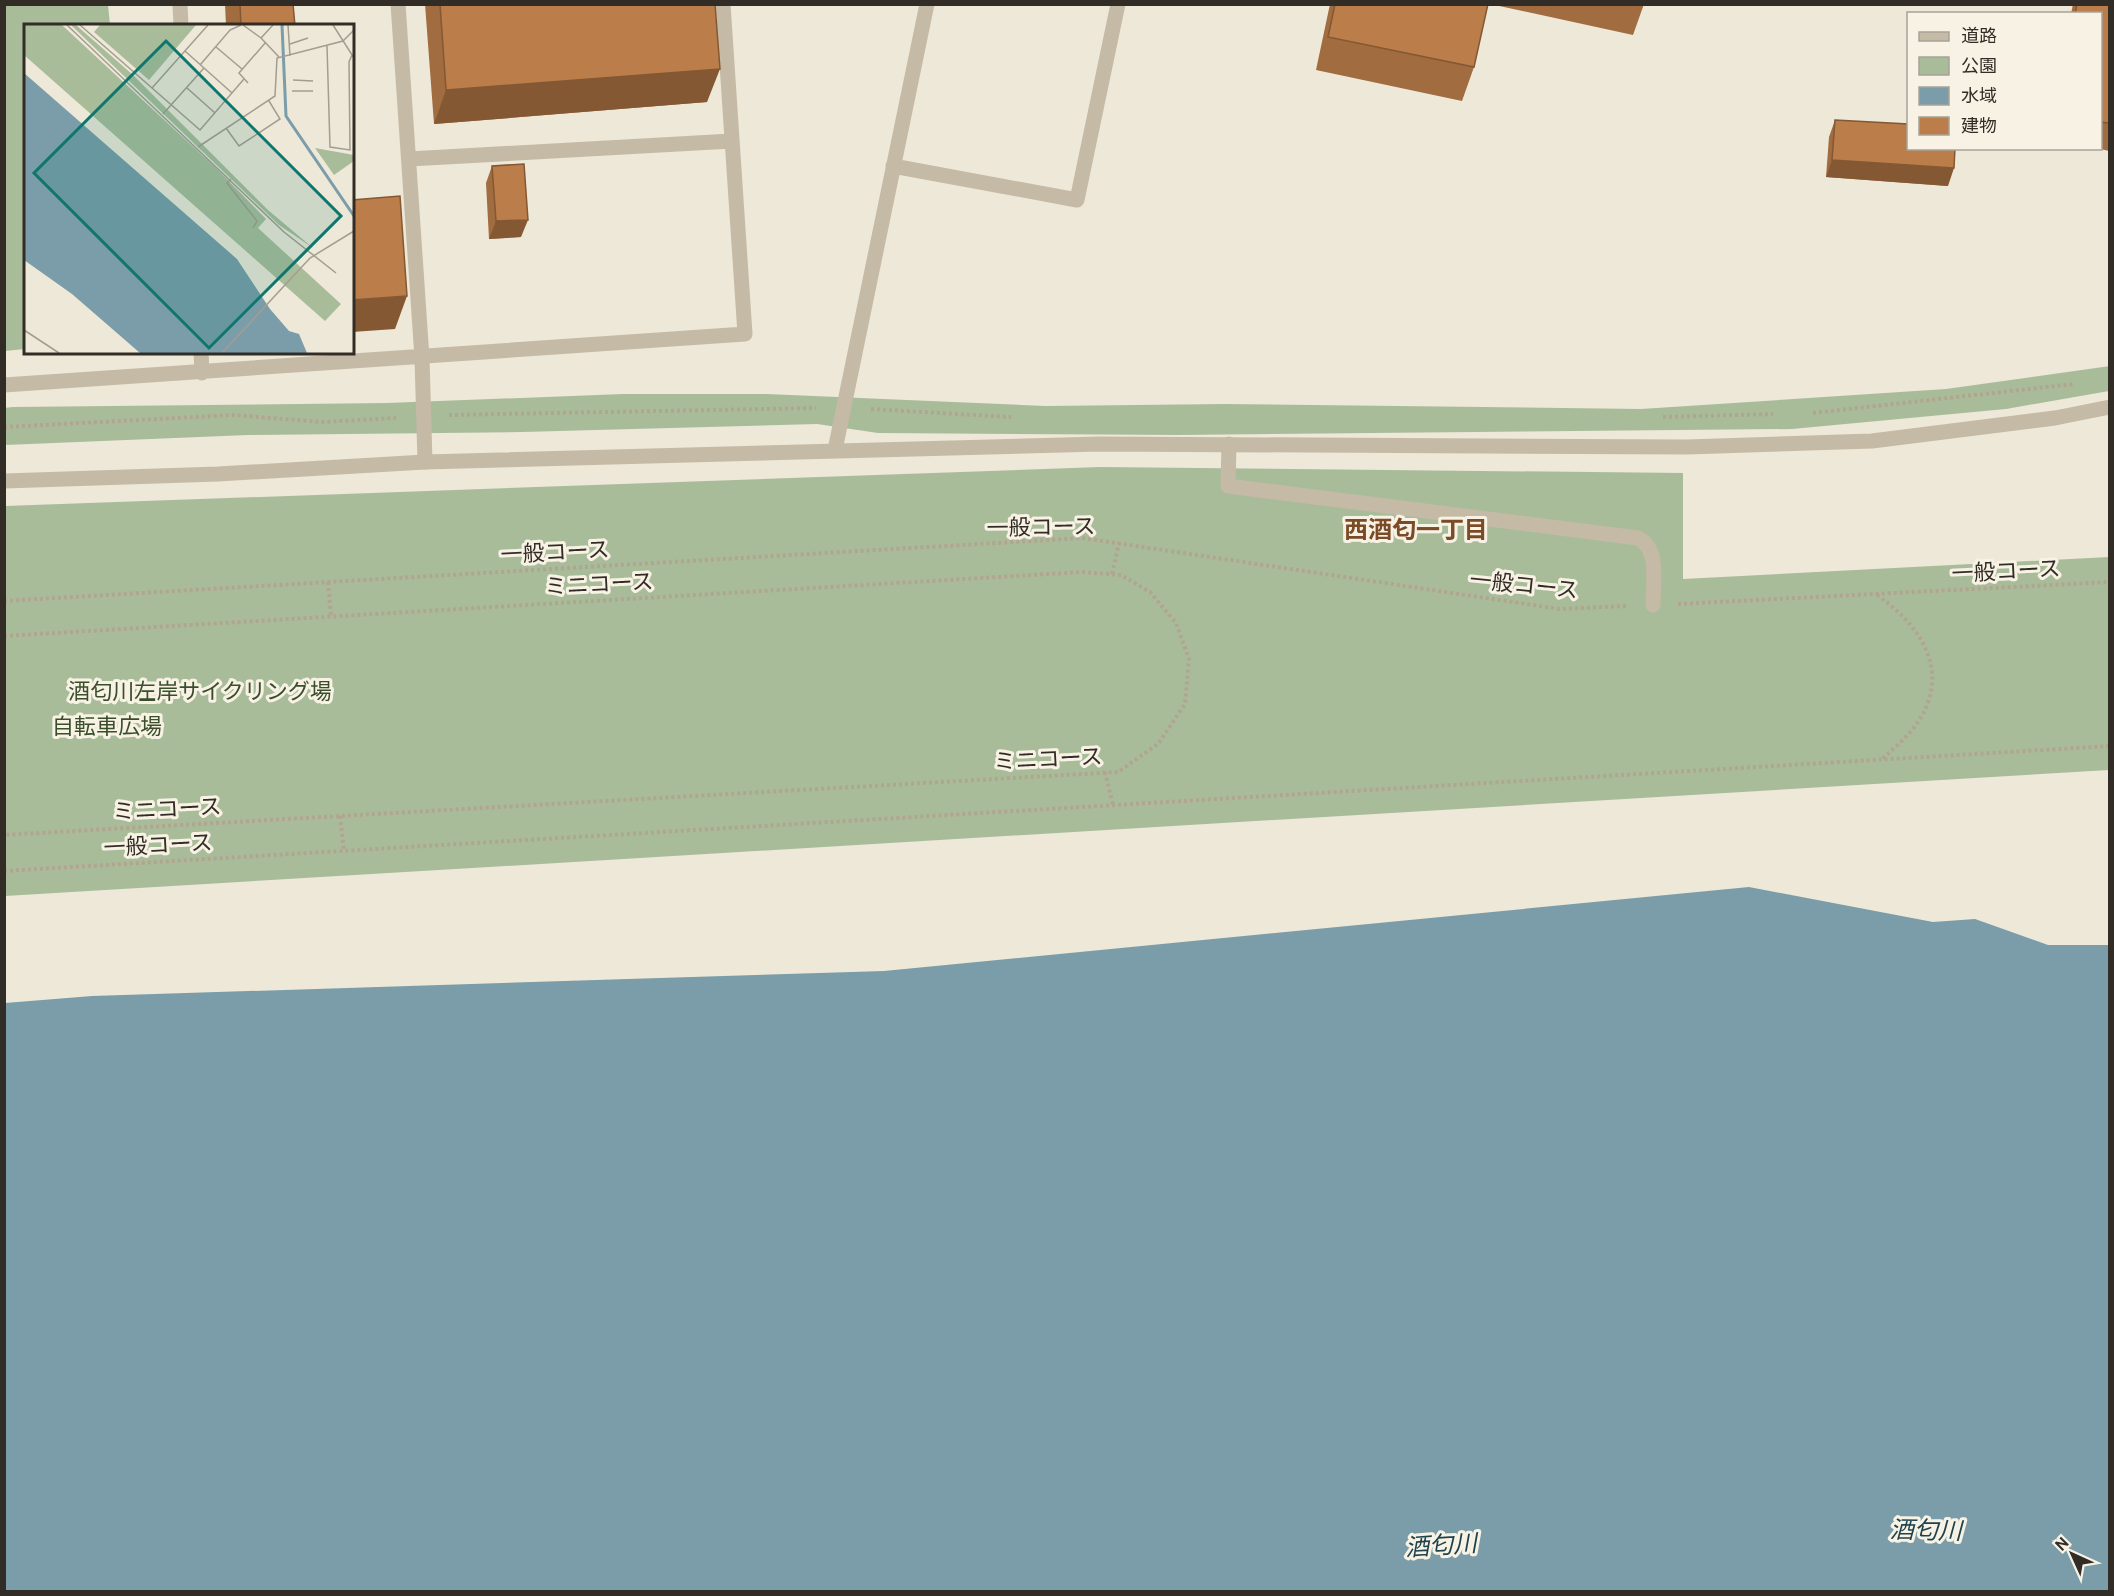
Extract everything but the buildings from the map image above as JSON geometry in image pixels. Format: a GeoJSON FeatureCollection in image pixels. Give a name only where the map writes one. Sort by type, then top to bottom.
{"type":"FeatureCollection","features":[{"type":"Feature","properties":{"kind":"street"},"geometry":{"type":"LineString","coordinates":[[180,4],[181,24]]}},
{"type":"Feature","properties":{"kind":"street"},"geometry":{"type":"LineString","coordinates":[[398,4],[422,357],[425,462]]}},
{"type":"Feature","properties":{"kind":"street"},"geometry":{"type":"LineString","coordinates":[[4,385],[745,334],[723,4]]}},
{"type":"Feature","properties":{"kind":"street"},"geometry":{"type":"LineString","coordinates":[[835,450],[927,4]]}},
{"type":"Feature","properties":{"kind":"street"},"geometry":{"type":"LineString","coordinates":[[893,166],[1077,200],[1118,4]]}},
{"type":"Feature","properties":{"kind":"street"},"geometry":{"type":"LineString","coordinates":[[409,159],[732,141]]}},
{"type":"Feature","properties":{"kind":"street"},"geometry":{"type":"LineString","coordinates":[[201,354],[202,373]]}},
{"type":"Feature","properties":{"kind":"street"},"geometry":{"type":"LineString","coordinates":[[4,481],[218,474],[425,462],[835,450],[1229,444],[1687,447],[1872,441],[2055,418],[2109,407]]}},
{"type":"Feature","properties":{"kind":"street"},"geometry":{"type":"LineString","coordinates":[[1229,444],[1228,486],[1638,538],[1647,543],[1653,553],[1653,605]]}},
{"type":"Feature","properties":{"kind":"path"},"geometry":{"type":"LineString","coordinates":[[1812,413],[2082,383]]}},
{"type":"Feature","properties":{"kind":"path"},"geometry":{"type":"LineString","coordinates":[[4,427],[234,416],[321,422],[423,416],[843,408],[1022,417]]}},
{"type":"Feature","properties":{"kind":"path"},"geometry":{"type":"LineString","coordinates":[[1655,417],[1778,414]]}},
{"type":"Feature","properties":{"kind":"path","name":"一般コース"},"geometry":{"type":"LineString","coordinates":[[4,601],[1082,538],[1560,609],[2109,582]]}},
{"type":"Feature","properties":{"kind":"path"},"geometry":{"type":"LineString","coordinates":[[1112,574],[1119,543]]}},
{"type":"Feature","properties":{"kind":"path","name":"ミニコース"},"geometry":{"type":"LineString","coordinates":[[4,636],[1082,572],[1121,575],[1150,592],[1176,623],[1189,659],[1185,704],[1158,744],[1118,772],[4,835]]}},
{"type":"Feature","properties":{"kind":"path"},"geometry":{"type":"LineString","coordinates":[[328,582],[331,617]]}},
{"type":"Feature","properties":{"kind":"path"},"geometry":{"type":"LineString","coordinates":[[1876,595],[1912,624],[1928,647],[1932,673],[1929,698],[1918,722],[1881,759]]}},
{"type":"Feature","properties":{"kind":"path","name":"一般コース"},"geometry":{"type":"LineString","coordinates":[[4,871],[2109,746]]}},
{"type":"Feature","properties":{"kind":"path"},"geometry":{"type":"LineString","coordinates":[[1105,772],[1113,805]]}},
{"type":"Feature","properties":{"kind":"path"},"geometry":{"type":"LineString","coordinates":[[340,816],[344,851]]}},
{"type":"Feature","properties":{"kind":"green space"},"geometry":{"type":"Polygon","coordinates":[[[5,4],[108,5],[110,24],[24,24],[24,349],[5,351],[5,4]]]}},
{"type":"Feature","properties":{"kind":"green space"},"geometry":{"type":"Polygon","coordinates":[[[2110,366],[2109,391],[2006,409],[1792,429],[1179,435],[878,433],[817,424],[522,432],[248,435],[5,445],[4,408],[13,407],[387,403],[623,394],[767,394],[1045,406],[1225,404],[1641,409],[1946,389],[2110,366]]]}},
{"type":"Feature","properties":{"kind":"green space","name":"酒匂川左岸サイクリング場"},"geometry":{"type":"Polygon","coordinates":[[[1100,467],[1683,473],[1683,579],[2109,557],[2109,770],[5,896],[5,506],[1100,467]]]}},
{"type":"Feature","properties":{"kind":"water","name":"酒匂川"},"geometry":{"type":"Polygon","coordinates":[[[1749,887],[1933,922],[1975,919],[2048,945],[2109,945],[2109,1591],[5,1591],[5,1003],[92,996],[884,971],[1749,887]]]}},
{"type":"Feature","properties":{"kind":"district","name":"西酒匂一丁目"},"geometry":{"type":"Point","coordinates":[1416,529]}},
{"type":"Feature","properties":{"kind":"park label","name":"自転車広場"},"geometry":{"type":"Point","coordinates":[107,726]}}]}
